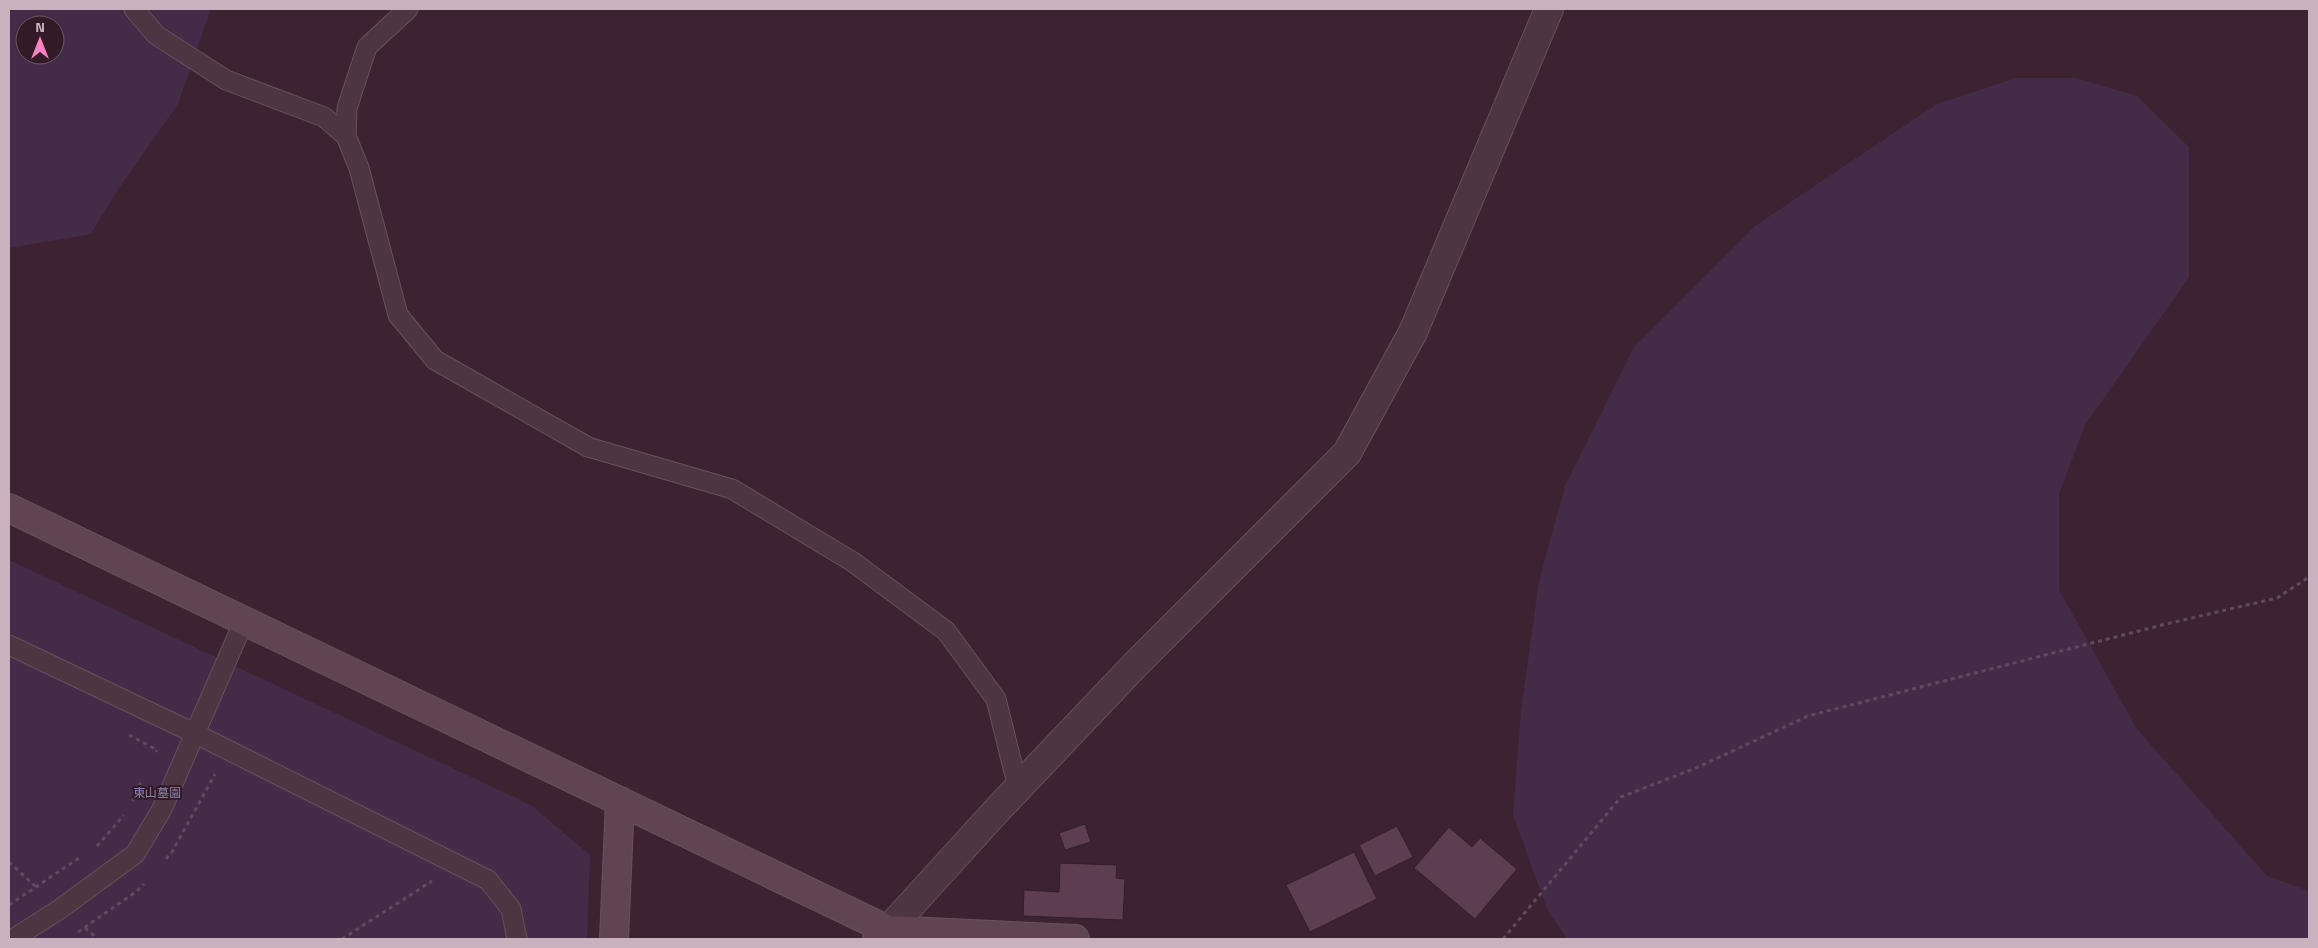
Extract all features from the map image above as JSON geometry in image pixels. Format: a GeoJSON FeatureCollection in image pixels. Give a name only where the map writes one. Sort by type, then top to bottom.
{"type":"FeatureCollection","features":[{"type":"Feature","properties":{"kind":"street"},"geometry":{"type":"LineString","coordinates":[[882,935],[1136,664],[1347,453],[1413,332],[1550,9]]}},
{"type":"Feature","properties":{"kind":"street"},"geometry":{"type":"LineString","coordinates":[[9,508],[620,801],[882,935],[1075,939]]}},
{"type":"Feature","properties":{"kind":"street"},"geometry":{"type":"LineString","coordinates":[[614,939],[620,801]]}},
{"type":"Feature","properties":{"kind":"lane"},"geometry":{"type":"LineString","coordinates":[[134,9],[156,35],[226,80],[324,117],[346,136]]}},
{"type":"Feature","properties":{"kind":"lane"},"geometry":{"type":"LineString","coordinates":[[408,9],[367,47],[347,108],[346,136],[359,168],[398,315],[435,360],[588,447],[732,489],[853,562],[946,632],[996,699],[1018,788]]}},
{"type":"Feature","properties":{"kind":"lane"},"geometry":{"type":"LineString","coordinates":[[13,939],[135,854],[162,809],[244,621]]}},
{"type":"Feature","properties":{"kind":"lane"},"geometry":{"type":"LineString","coordinates":[[9,645],[196,734],[488,880],[510,909],[517,939]]}},
{"type":"Feature","properties":{"kind":"path"},"geometry":{"type":"LineString","coordinates":[[1503,939],[1621,797],[1696,768],[1808,716],[2166,624],[2277,598],[2309,577]]}},
{"type":"Feature","properties":{"kind":"path"},"geometry":{"type":"LineString","coordinates":[[122,731],[157,750],[152,758]]}},
{"type":"Feature","properties":{"kind":"path"},"geometry":{"type":"LineString","coordinates":[[160,865],[172,852],[215,773],[224,778]]}},
{"type":"Feature","properties":{"kind":"path"},"geometry":{"type":"LineString","coordinates":[[131,803],[144,776]]}},
{"type":"Feature","properties":{"kind":"path"},"geometry":{"type":"LineString","coordinates":[[96,847],[127,812]]}},
{"type":"Feature","properties":{"kind":"path"},"geometry":{"type":"LineString","coordinates":[[9,905],[81,857]]}},
{"type":"Feature","properties":{"kind":"path"},"geometry":{"type":"LineString","coordinates":[[9,862],[60,908]]}},
{"type":"Feature","properties":{"kind":"path"},"geometry":{"type":"LineString","coordinates":[[342,939],[457,865]]}},
{"type":"Feature","properties":{"kind":"path"},"geometry":{"type":"LineString","coordinates":[[73,936],[137,892],[148,878]]}},
{"type":"Feature","properties":{"kind":"green space"},"geometry":{"type":"Polygon","coordinates":[[[9,9],[211,9],[178,104],[117,191],[91,234],[9,248],[9,9]]]}},
{"type":"Feature","properties":{"kind":"green space"},"geometry":{"type":"Polygon","coordinates":[[[2016,78],[2076,78],[2137,96],[2189,147],[2189,277],[2085,425],[2059,494],[2059,590],[2137,729],[2267,876],[2309,891],[2309,939],[1567,939],[1548,911],[1513,815],[1521,711],[1539,581],[1565,486],[1634,347],[1755,226],[1937,104],[2016,78]]]}},
{"type":"Feature","properties":{"kind":"green space","name":"東山墓園"},"geometry":{"type":"Polygon","coordinates":[[[9,560],[531,805],[590,855],[587,939],[9,939],[9,560]]]}},
{"type":"Feature","properties":{"kind":"building"},"geometry":{"type":"Polygon","coordinates":[[[1085,824],[1091,842],[1065,850],[1059,833],[1085,824]]]}},
{"type":"Feature","properties":{"kind":"building"},"geometry":{"type":"Polygon","coordinates":[[[1397,826],[1413,857],[1375,876],[1359,845],[1397,826]]]}},
{"type":"Feature","properties":{"kind":"building"},"geometry":{"type":"Polygon","coordinates":[[[1449,827],[1472,847],[1480,838],[1517,869],[1475,919],[1414,868],[1449,827]]]}},
{"type":"Feature","properties":{"kind":"building"},"geometry":{"type":"Polygon","coordinates":[[[1354,852],[1377,899],[1310,932],[1286,885],[1354,852]]]}},
{"type":"Feature","properties":{"kind":"building"},"geometry":{"type":"Polygon","coordinates":[[[1060,863],[1117,865],[1116,878],[1125,879],[1123,920],[1023,916],[1024,890],[1059,892],[1060,863]]]}}]}
